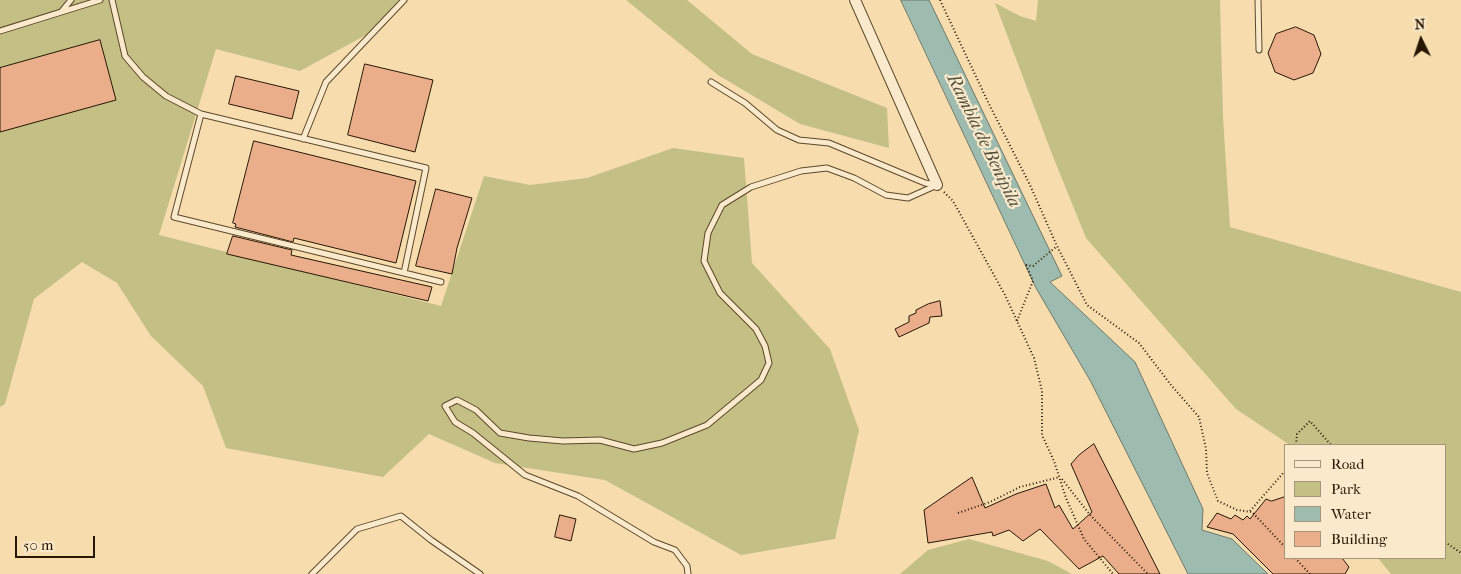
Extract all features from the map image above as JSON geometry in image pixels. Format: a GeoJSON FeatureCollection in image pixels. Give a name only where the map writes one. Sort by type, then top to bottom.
{"type":"FeatureCollection","features":[{"type":"Feature","properties":{"kind":"street"},"geometry":{"type":"LineString","coordinates":[[856,0],[937,185]]}},
{"type":"Feature","properties":{"kind":"lane"},"geometry":{"type":"LineString","coordinates":[[62,12],[71,0]]}},
{"type":"Feature","properties":{"kind":"lane"},"geometry":{"type":"LineString","coordinates":[[0,31],[100,0]]}},
{"type":"Feature","properties":{"kind":"lane"},"geometry":{"type":"LineString","coordinates":[[112,0],[125,56],[143,77],[166,96],[202,114],[426,168],[404,273]]}},
{"type":"Feature","properties":{"kind":"lane"},"geometry":{"type":"LineString","coordinates":[[303,139],[326,82],[404,0]]}},
{"type":"Feature","properties":{"kind":"lane"},"geometry":{"type":"LineString","coordinates":[[1258,0],[1259,50]]}},
{"type":"Feature","properties":{"kind":"lane"},"geometry":{"type":"LineString","coordinates":[[712,82],[745,103],[777,130],[799,140],[829,143],[925,183],[937,185]]}},
{"type":"Feature","properties":{"kind":"lane"},"geometry":{"type":"LineString","coordinates":[[202,114],[174,217],[441,282]]}},
{"type":"Feature","properties":{"kind":"lane"},"geometry":{"type":"LineString","coordinates":[[688,574],[687,566],[675,550],[654,542],[578,496],[524,475],[473,433],[455,422],[445,406],[457,400],[476,410],[500,433],[563,441],[600,440],[634,449],[662,443],[707,425],[761,380],[769,362],[765,346],[756,328],[720,293],[704,261],[708,234],[722,205],[751,186],[801,171],[827,168],[854,178],[886,194],[908,198],[937,185]]}},
{"type":"Feature","properties":{"kind":"lane"},"geometry":{"type":"LineString","coordinates":[[312,574],[357,529],[401,516],[431,540],[480,574]]}},
{"type":"Feature","properties":{"kind":"path"},"geometry":{"type":"LineString","coordinates":[[940,0],[1087,305],[1139,343],[1199,417],[1206,449],[1208,473],[1218,501],[1238,510],[1252,512],[1284,546]]}},
{"type":"Feature","properties":{"kind":"path"},"geometry":{"type":"LineString","coordinates":[[937,185],[953,201],[1005,295],[1034,358],[1042,390],[1042,434],[1084,539],[1113,574]]}},
{"type":"Feature","properties":{"kind":"path"},"geometry":{"type":"LineString","coordinates":[[1017,321],[1033,281],[1026,265],[1034,266],[1057,246]]}},
{"type":"Feature","properties":{"kind":"path"},"geometry":{"type":"LineString","coordinates":[[1296,444],[1297,434],[1310,421],[1330,444]]}},
{"type":"Feature","properties":{"kind":"path"},"geometry":{"type":"LineString","coordinates":[[1249,512],[1284,472]]}},
{"type":"Feature","properties":{"kind":"path"},"geometry":{"type":"LineString","coordinates":[[958,513],[990,502],[1020,487],[1060,477]]}},
{"type":"Feature","properties":{"kind":"path"},"geometry":{"type":"LineString","coordinates":[[1060,477],[1091,516],[1148,574]]}},
{"type":"Feature","properties":{"kind":"path"},"geometry":{"type":"LineString","coordinates":[[1446,543],[1461,553]]}},
{"type":"Feature","properties":{"kind":"path"},"geometry":{"type":"LineString","coordinates":[[1296,559],[1310,574]]}},
{"type":"Feature","properties":{"kind":"green space"},"geometry":{"type":"Polygon","coordinates":[[[0,0],[406,0],[375,30],[300,71],[216,49],[159,235],[441,306],[484,176],[530,185],[587,178],[673,148],[744,158],[752,263],[830,349],[859,430],[835,539],[741,555],[605,480],[495,463],[429,434],[383,477],[226,448],[203,386],[151,336],[117,283],[82,262],[34,299],[5,404],[0,407],[0,0]]]}},
{"type":"Feature","properties":{"kind":"green space"},"geometry":{"type":"Polygon","coordinates":[[[626,0],[687,0],[752,54],[887,108],[889,148],[800,124],[718,75],[626,0]]]}},
{"type":"Feature","properties":{"kind":"green space"},"geometry":{"type":"Polygon","coordinates":[[[1038,0],[1220,0],[1223,117],[1230,227],[1461,292],[1461,574],[1391,574],[1379,559],[1446,559],[1446,444],[1288,444],[1236,409],[1086,238],[995,3],[1020,16],[1036,21],[1038,0]]]}},
{"type":"Feature","properties":{"kind":"green space"},"geometry":{"type":"Polygon","coordinates":[[[969,539],[1048,561],[1072,574],[900,574],[928,550],[969,539]]]}},
{"type":"Feature","properties":{"kind":"water","name":"Rambla de Benipila"},"geometry":{"type":"Polygon","coordinates":[[[901,0],[929,0],[1062,276],[1050,282],[1135,362],[1203,509],[1202,530],[1232,539],[1268,574],[1188,574],[1091,382],[1036,288],[901,0]]]}},
{"type":"Feature","properties":{"kind":"building"},"geometry":{"type":"Polygon","coordinates":[[[1296,27],[1314,35],[1321,54],[1313,73],[1294,80],[1275,72],[1268,53],[1276,34],[1296,27]]]}},
{"type":"Feature","properties":{"kind":"building"},"geometry":{"type":"Polygon","coordinates":[[[100,40],[116,100],[0,132],[0,68],[100,40]]]}},
{"type":"Feature","properties":{"kind":"building"},"geometry":{"type":"Polygon","coordinates":[[[365,64],[433,80],[415,152],[348,135],[365,64]]]}},
{"type":"Feature","properties":{"kind":"building"},"geometry":{"type":"Polygon","coordinates":[[[236,76],[299,91],[292,119],[229,104],[236,76]]]}},
{"type":"Feature","properties":{"kind":"building"},"geometry":{"type":"Polygon","coordinates":[[[254,141],[416,181],[396,263],[294,238],[293,242],[235,227],[236,224],[233,223],[254,141]]]}},
{"type":"Feature","properties":{"kind":"building"},"geometry":{"type":"Polygon","coordinates":[[[436,189],[472,198],[457,248],[452,274],[416,266],[436,189]]]}},
{"type":"Feature","properties":{"kind":"building"},"geometry":{"type":"Polygon","coordinates":[[[233,236],[292,250],[291,255],[432,287],[428,301],[227,254],[233,236]]]}},
{"type":"Feature","properties":{"kind":"building"},"geometry":{"type":"Polygon","coordinates":[[[940,301],[942,316],[930,317],[929,323],[899,337],[895,329],[909,322],[909,316],[928,304],[940,301]]]}},
{"type":"Feature","properties":{"kind":"building"},"geometry":{"type":"Polygon","coordinates":[[[1094,444],[1160,574],[1119,574],[1103,556],[1079,569],[1040,529],[1023,541],[1009,530],[993,536],[992,532],[928,543],[924,510],[972,477],[985,508],[1016,494],[1046,484],[1055,508],[1059,505],[1073,529],[1092,512],[1071,464],[1079,455],[1094,444]]]}},
{"type":"Feature","properties":{"kind":"building"},"geometry":{"type":"Polygon","coordinates":[[[1284,497],[1284,559],[1343,559],[1349,567],[1345,574],[1273,574],[1233,534],[1207,527],[1217,513],[1231,519],[1235,515],[1243,520],[1247,516],[1250,519],[1266,499],[1271,501],[1284,497]]]}},
{"type":"Feature","properties":{"kind":"building"},"geometry":{"type":"Polygon","coordinates":[[[560,515],[576,519],[571,541],[555,537],[560,515]]]}}]}
